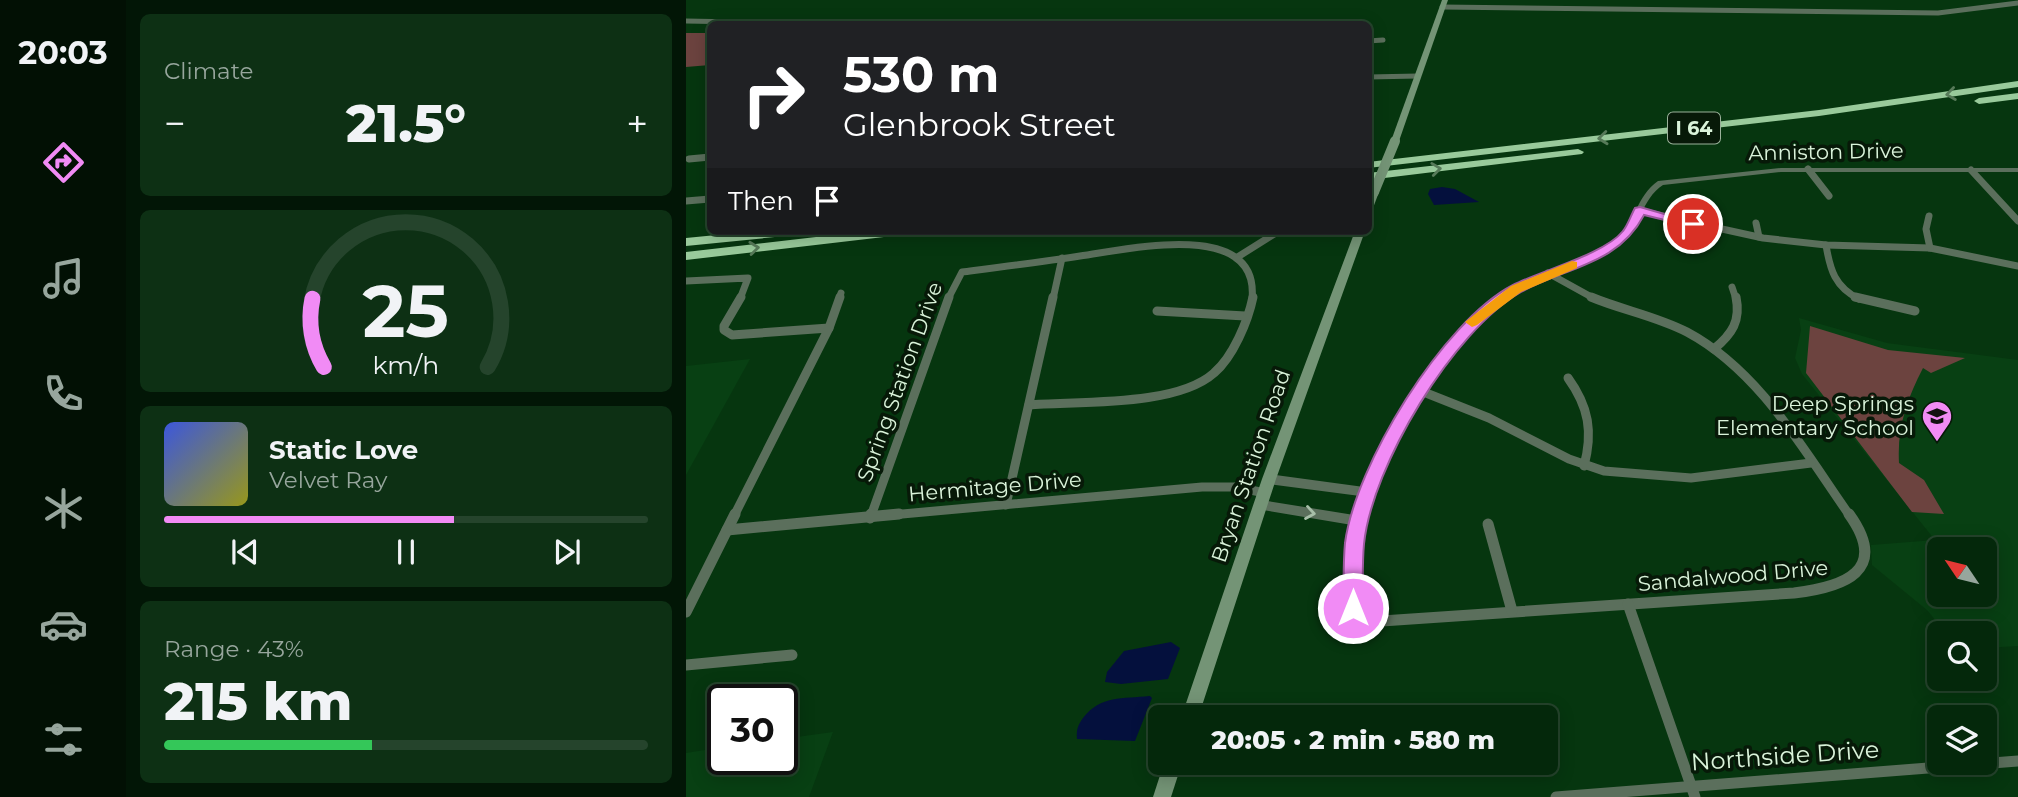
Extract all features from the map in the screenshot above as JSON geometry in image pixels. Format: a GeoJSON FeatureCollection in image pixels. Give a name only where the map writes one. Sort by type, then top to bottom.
{"type":"FeatureCollection","features":[{"type":"Feature","properties":{"kind":"highway","name":"I 64"},"geometry":{"type":"LineString","coordinates":[[1372,165],[1819,113],[2018,84]]}},
{"type":"Feature","properties":{"kind":"highway","name":"I 64"},"geometry":{"type":"LineString","coordinates":[[1372,177],[1840,121],[2018,96]]}},
{"type":"Feature","properties":{"kind":"highway"},"geometry":{"type":"LineString","coordinates":[[686,242],[755,235]]}},
{"type":"Feature","properties":{"kind":"highway"},"geometry":{"type":"LineString","coordinates":[[686,256],[867,235]]}},
{"type":"Feature","properties":{"kind":"main road"},"geometry":{"type":"LineString","coordinates":[[1372,197],[1444,3]]}},
{"type":"Feature","properties":{"kind":"main road","name":"Bryan Station Road"},"geometry":{"type":"LineString","coordinates":[[1193,705],[1269,479],[1359,235]]}},
{"type":"Feature","properties":{"kind":"main road"},"geometry":{"type":"LineString","coordinates":[[1162,797],[1169,775]]}},
{"type":"Feature","properties":{"kind":"street"},"geometry":{"type":"LineString","coordinates":[[1444,3],[1938,13],[2018,3]]}},
{"type":"Feature","properties":{"kind":"street"},"geometry":{"type":"LineString","coordinates":[[686,20],[716,21]]}},
{"type":"Feature","properties":{"kind":"street"},"geometry":{"type":"LineString","coordinates":[[1372,41],[1383,40]]}},
{"type":"Feature","properties":{"kind":"street"},"geometry":{"type":"LineString","coordinates":[[1372,77],[1417,78]]}},
{"type":"Feature","properties":{"kind":"street"},"geometry":{"type":"LineString","coordinates":[[689,159],[707,157]]}},
{"type":"Feature","properties":{"kind":"street"},"geometry":{"type":"LineString","coordinates":[[1808,169],[1829,196]]}},
{"type":"Feature","properties":{"kind":"street","name":"Anniston Drive"},"geometry":{"type":"LineString","coordinates":[[1356,617],[1352,601],[1358,521],[1366,492],[1381,456],[1449,347],[1472,322],[1508,294],[1548,273],[1611,247],[1628,234],[1649,191],[1661,183],[1768,170],[2018,170]]}},
{"type":"Feature","properties":{"kind":"street"},"geometry":{"type":"LineString","coordinates":[[1971,170],[2018,221]]}},
{"type":"Feature","properties":{"kind":"street"},"geometry":{"type":"LineString","coordinates":[[686,201],[707,198]]}},
{"type":"Feature","properties":{"kind":"street"},"geometry":{"type":"LineString","coordinates":[[1640,211],[1759,237],[1826,245],[1930,248],[2018,266]]}},
{"type":"Feature","properties":{"kind":"street"},"geometry":{"type":"LineString","coordinates":[[1929,216],[1926,229],[1930,248]]}},
{"type":"Feature","properties":{"kind":"street"},"geometry":{"type":"LineString","coordinates":[[1756,222],[1759,237]]}},
{"type":"Feature","properties":{"kind":"street"},"geometry":{"type":"LineString","coordinates":[[1029,405],[1163,393],[1190,387],[1222,366],[1253,299],[1253,283],[1236,258],[1273,235]]}},
{"type":"Feature","properties":{"kind":"street","name":"Spring Station Drive"},"geometry":{"type":"LineString","coordinates":[[870,518],[956,278],[968,269],[1180,243],[1213,247],[1236,258]]}},
{"type":"Feature","properties":{"kind":"street"},"geometry":{"type":"LineString","coordinates":[[1826,245],[1833,278],[1844,290],[1863,300],[1915,311]]}},
{"type":"Feature","properties":{"kind":"street"},"geometry":{"type":"LineString","coordinates":[[1006,505],[1062,258]]}},
{"type":"Feature","properties":{"kind":"street","name":"Sandalwood Drive"},"geometry":{"type":"LineString","coordinates":[[1356,617],[1367,622],[1794,593],[1848,583],[1863,566],[1863,540],[1853,520],[1748,380],[1714,349],[1682,329],[1583,295],[1548,273]]}},
{"type":"Feature","properties":{"kind":"street"},"geometry":{"type":"LineString","coordinates":[[686,281],[740,276],[748,278],[747,286],[724,326],[724,330],[732,335],[829,328]]}},
{"type":"Feature","properties":{"kind":"street"},"geometry":{"type":"LineString","coordinates":[[1714,349],[1728,338],[1739,322],[1740,308],[1732,287]]}},
{"type":"Feature","properties":{"kind":"street"},"geometry":{"type":"LineString","coordinates":[[686,612],[829,328],[841,293]]}},
{"type":"Feature","properties":{"kind":"street"},"geometry":{"type":"LineString","coordinates":[[1157,311],[1245,316]]}},
{"type":"Feature","properties":{"kind":"street"},"geometry":{"type":"LineString","coordinates":[[1568,378],[1582,396],[1591,417],[1592,431],[1584,466]]}},
{"type":"Feature","properties":{"kind":"street"},"geometry":{"type":"LineString","coordinates":[[1421,391],[1489,418],[1584,466],[1623,474],[1691,478],[1811,464]]}},
{"type":"Feature","properties":{"kind":"street"},"geometry":{"type":"LineString","coordinates":[[1269,479],[1366,492]]}},
{"type":"Feature","properties":{"kind":"street","name":"Hermitage Drive"},"geometry":{"type":"LineString","coordinates":[[727,530],[1202,487],[1236,487],[1263,499]]}},
{"type":"Feature","properties":{"kind":"street"},"geometry":{"type":"LineString","coordinates":[[1263,499],[1358,521]]}},
{"type":"Feature","properties":{"kind":"street"},"geometry":{"type":"LineString","coordinates":[[1488,524],[1512,611]]}},
{"type":"Feature","properties":{"kind":"street"},"geometry":{"type":"LineString","coordinates":[[1629,604],[1693,791]]}},
{"type":"Feature","properties":{"kind":"street"},"geometry":{"type":"LineString","coordinates":[[686,665],[792,655]]}},
{"type":"Feature","properties":{"kind":"street","name":"Northside Drive"},"geometry":{"type":"LineString","coordinates":[[1556,797],[1693,791],[2018,761]]}},
{"type":"Feature","properties":{"kind":"shaded area"},"geometry":{"type":"Polygon","coordinates":[[[686,33],[707,33],[707,65],[686,67],[686,33]]]}},
{"type":"Feature","properties":{"kind":"shaded area"},"geometry":{"type":"Polygon","coordinates":[[[1430,189],[1455,189],[1479,202],[1434,205],[1428,194],[1430,189]]]}},
{"type":"Feature","properties":{"kind":"shaded area","name":"Deep Springs Elementary School"},"geometry":{"type":"Polygon","coordinates":[[[1799,318],[1887,343],[2018,360],[2018,646],[1997,647],[1997,621],[1936,621],[1927,610],[1872,565],[1871,545],[1927,541],[1927,607],[1997,607],[1997,537],[1933,537],[1802,374],[1795,358],[1801,330],[1799,318]]]}},
{"type":"Feature","properties":{"kind":"shaded area"},"geometry":{"type":"Polygon","coordinates":[[[1810,326],[1888,350],[1965,358],[1931,373],[1923,368],[1901,425],[1899,463],[1924,480],[1944,514],[1912,512],[1806,373],[1810,326]]]}},
{"type":"Feature","properties":{"kind":"shaded area"},"geometry":{"type":"Polygon","coordinates":[[[750,359],[686,475],[686,366],[750,359]]]}},
{"type":"Feature","properties":{"kind":"shaded area"},"geometry":{"type":"Polygon","coordinates":[[[1171,642],[1180,648],[1168,679],[1121,684],[1105,682],[1107,672],[1124,651],[1171,642]]]}},
{"type":"Feature","properties":{"kind":"shaded area"},"geometry":{"type":"Polygon","coordinates":[[[1152,698],[1135,741],[1077,739],[1077,730],[1083,718],[1097,705],[1113,700],[1152,698]]]}},
{"type":"Feature","properties":{"kind":"shaded area"},"geometry":{"type":"Polygon","coordinates":[[[833,732],[809,797],[686,797],[686,753],[707,750],[707,775],[798,775],[798,737],[833,732]]]}},
{"type":"Feature","properties":{"kind":"slow traffic"},"geometry":{"type":"LineString","coordinates":[[1472,322],[1516,289],[1548,273],[1572,265]]}},
{"type":"Feature","properties":{"kind":"place","name":"Deep Springs Elementary School"},"geometry":{"type":"Point","coordinates":[1937,443]}},
{"type":"Feature","properties":{"kind":"route"},"geometry":{"type":"LineString","coordinates":[[1353,608],[1354,542],[1366,492],[1388,444],[1438,362],[1462,331],[1483,312],[1516,289],[1611,247],[1628,234],[1640,211],[1693,224]]}}]}
